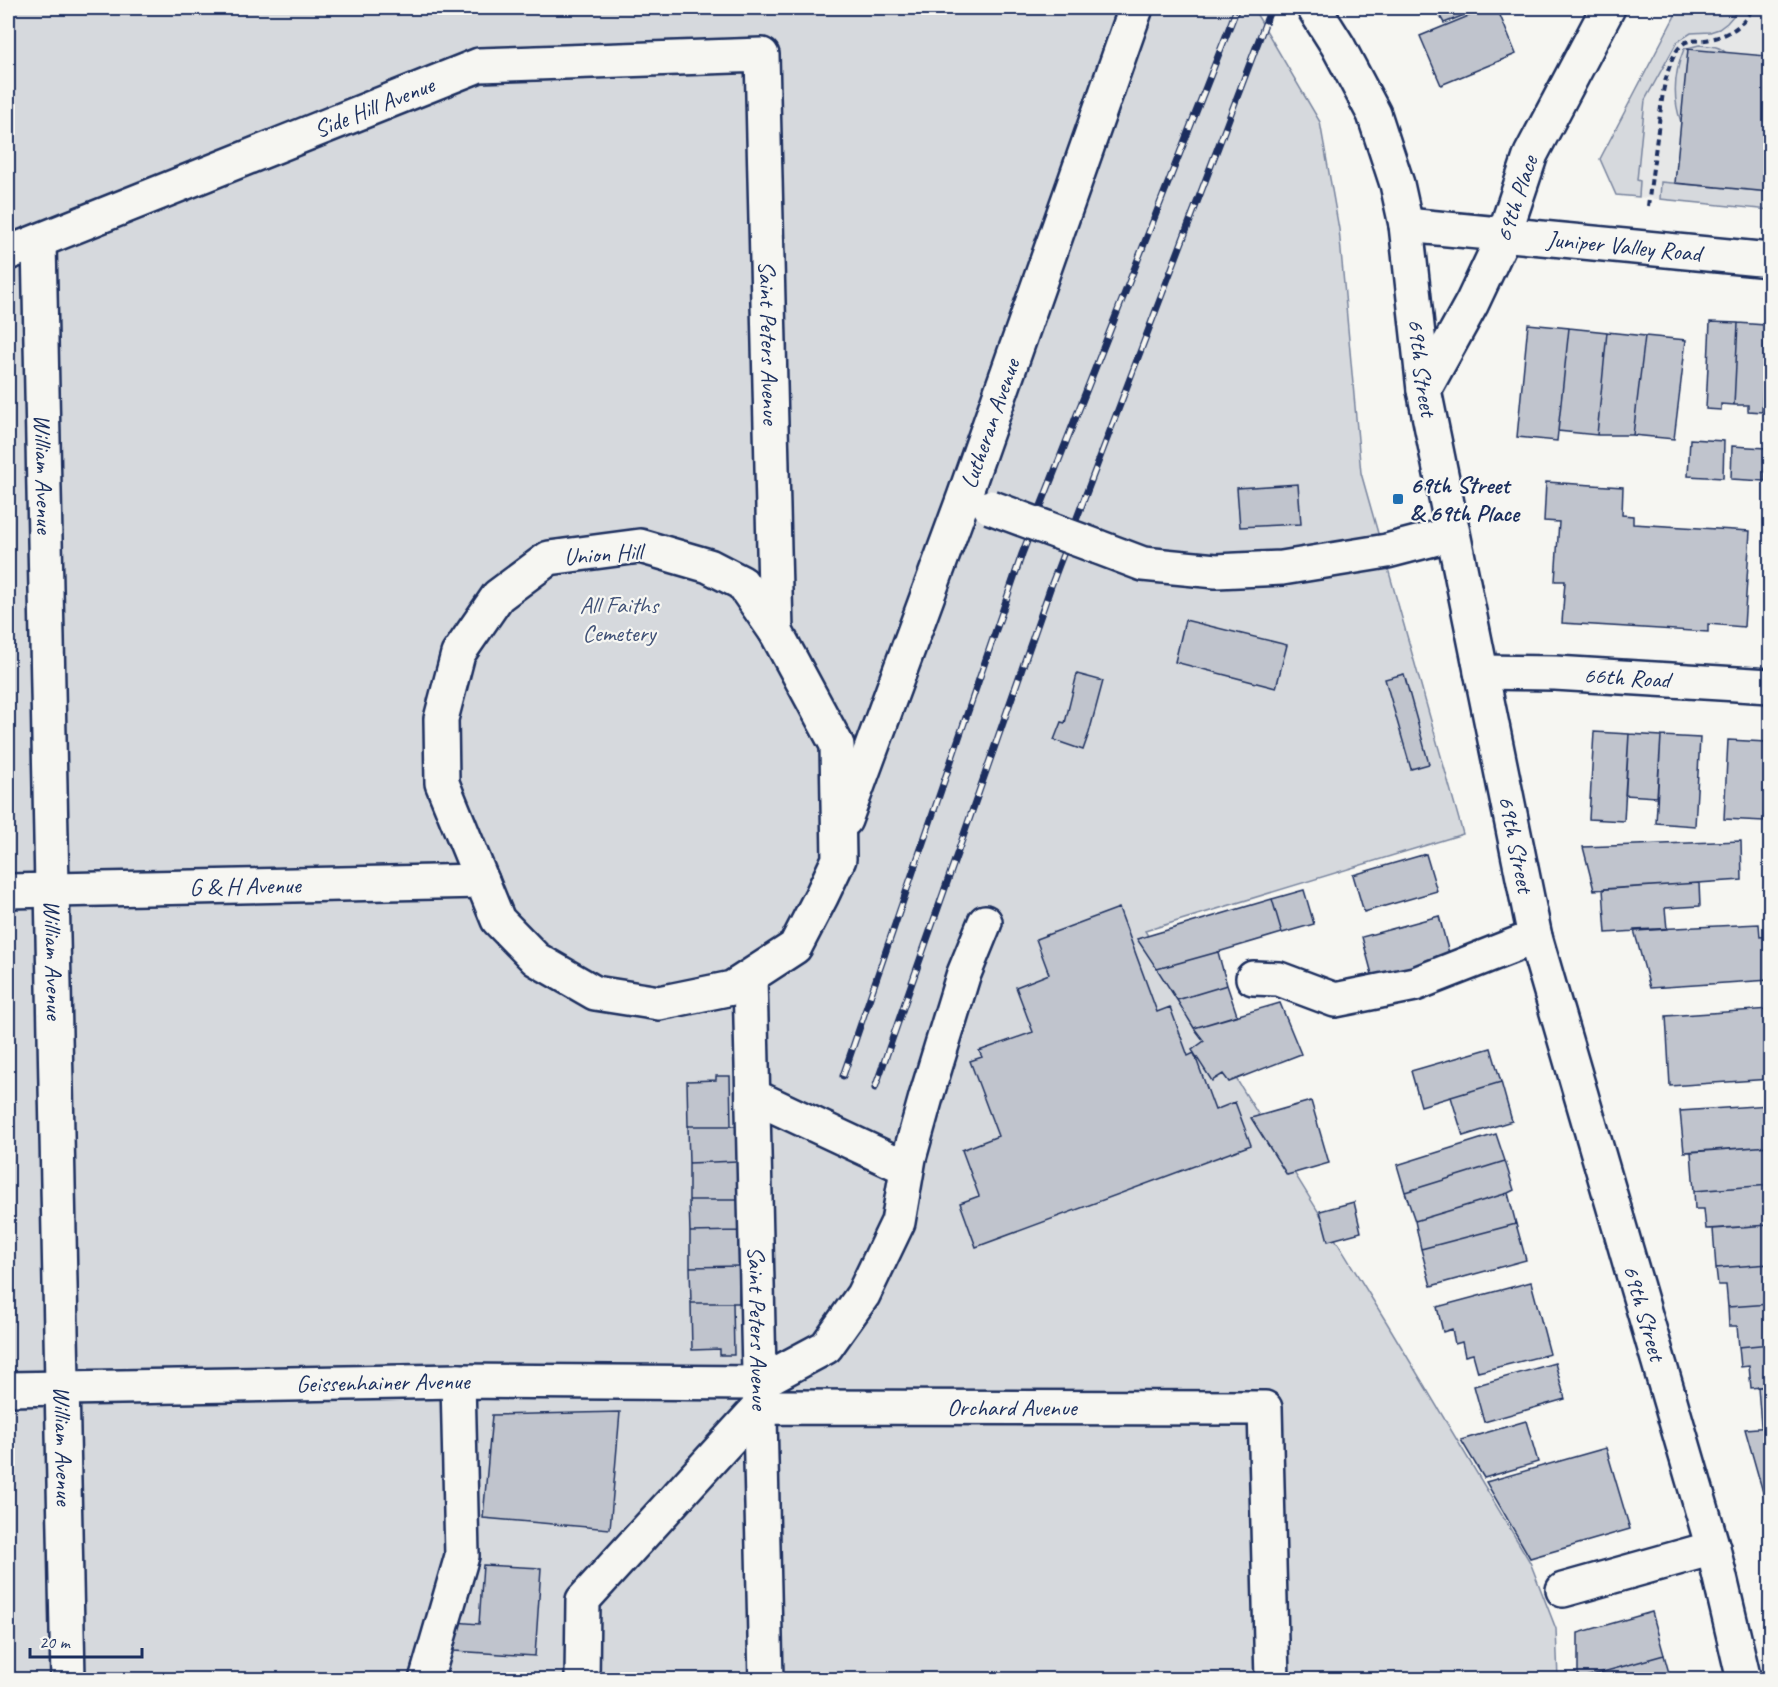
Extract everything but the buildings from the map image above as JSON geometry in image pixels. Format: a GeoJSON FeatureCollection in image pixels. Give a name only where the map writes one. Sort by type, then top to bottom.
{"type":"FeatureCollection","features":[{"type":"Feature","properties":{"kind":"main road","name":"Lutheran Avenue"},"geometry":{"type":"LineString","coordinates":[[838,839],[977,502],[1136,8]]}},
{"type":"Feature","properties":{"kind":"main road","name":"69th Street"},"geometry":{"type":"LineString","coordinates":[[1314,8],[1338,46],[1374,114],[1397,184],[1406,225],[1424,390],[1535,937],[1713,1548],[1744,1680]]}},
{"type":"Feature","properties":{"kind":"main road","name":"69th Place"},"geometry":{"type":"LineString","coordinates":[[1424,390],[1472,303],[1504,235],[1531,154],[1608,8]]}},
{"type":"Feature","properties":{"kind":"main road","name":"Side Hill Avenue"},"geometry":{"type":"LineString","coordinates":[[8,253],[479,65],[762,55]]}},
{"type":"Feature","properties":{"kind":"main road","name":"Saint Peters Avenue"},"geometry":{"type":"LineString","coordinates":[[762,55],[776,632]]}},
{"type":"Feature","properties":{"kind":"main road","name":"Juniper Valley Road"},"geometry":{"type":"LineString","coordinates":[[1406,225],[1770,260]]}},
{"type":"Feature","properties":{"kind":"main road","name":"William Avenue"},"geometry":{"type":"LineString","coordinates":[[39,242],[68,1680]]}},
{"type":"Feature","properties":{"kind":"main road"},"geometry":{"type":"LineString","coordinates":[[977,502],[1143,564],[1216,571],[1282,568],[1387,550],[1452,534]]}},
{"type":"Feature","properties":{"kind":"main road","name":"Union Hill"},"geometry":{"type":"LineString","coordinates":[[640,546],[709,566],[742,583],[776,632],[837,745],[838,859],[795,947],[732,988],[659,1003],[595,993],[536,959],[498,920],[442,783],[441,719],[458,654],[498,596],[549,558],[640,546]]}},
{"type":"Feature","properties":{"kind":"main road","name":"66th Road"},"geometry":{"type":"LineString","coordinates":[[1481,672],[1555,673],[1770,686]]}},
{"type":"Feature","properties":{"kind":"main road","name":"G & H Avenue"},"geometry":{"type":"LineString","coordinates":[[8,891],[482,881]]}},
{"type":"Feature","properties":{"kind":"main road"},"geometry":{"type":"LineString","coordinates":[[582,1680],[583,1600],[759,1395],[826,1347],[863,1295],[898,1222],[907,1168],[926,1097],[963,976],[985,922]]}},
{"type":"Feature","properties":{"kind":"main road"},"geometry":{"type":"LineString","coordinates":[[1253,978],[1279,979],[1335,1000],[1415,984],[1535,937]]}},
{"type":"Feature","properties":{"kind":"main road","name":"Saint Peters Avenue"},"geometry":{"type":"LineString","coordinates":[[750,977],[766,1680]]}},
{"type":"Feature","properties":{"kind":"main road"},"geometry":{"type":"LineString","coordinates":[[753,1096],[907,1168]]}},
{"type":"Feature","properties":{"kind":"main road"},"geometry":{"type":"LineString","coordinates":[[426,1680],[462,1556],[458,1381]]}},
{"type":"Feature","properties":{"kind":"main road","name":"Geissenhainer Avenue"},"geometry":{"type":"LineString","coordinates":[[8,1389],[458,1381],[759,1395]]}},
{"type":"Feature","properties":{"kind":"main road","name":"Orchard Avenue"},"geometry":{"type":"LineString","coordinates":[[759,1395],[1265,1408],[1272,1680]]}},
{"type":"Feature","properties":{"kind":"main road"},"geometry":{"type":"LineString","coordinates":[[1563,1590],[1713,1548]]}},
{"type":"Feature","properties":{"kind":"path"},"geometry":{"type":"LineString","coordinates":[[1648,206],[1663,92],[1673,58],[1679,48],[1686,43],[1718,38],[1728,33],[1742,24],[1753,8]]}},
{"type":"Feature","properties":{"kind":"shaded area"},"geometry":{"type":"Polygon","coordinates":[[[1679,8],[1770,8],[1770,210],[1616,195],[1600,159],[1679,8]]]}},
{"type":"Feature","properties":{"kind":"green space","name":"All Faiths Cemetery"},"geometry":{"type":"Polygon","coordinates":[[[8,8],[1253,8],[1320,122],[1339,229],[1361,473],[1463,834],[1145,931],[1387,1323],[1530,1562],[1556,1629],[1558,1679],[8,1680],[8,8]]]}},
{"type":"Feature","properties":{"kind":"green space"},"geometry":{"type":"Polygon","coordinates":[[[1679,8],[1740,8],[1719,29],[1691,33],[1677,42],[1645,100],[1637,180],[1640,181],[1639,197],[1616,195],[1600,159],[1679,8]]]}},
{"type":"Feature","properties":{"kind":"green space"},"geometry":{"type":"Polygon","coordinates":[[[1699,45],[1717,47],[1726,53],[1681,122],[1675,94],[1678,67],[1684,49],[1699,45]]]}},
{"type":"Feature","properties":{"kind":"green space"},"geometry":{"type":"Polygon","coordinates":[[[1661,182],[1770,192],[1770,210],[1660,199],[1661,182]]]}},
{"type":"Feature","properties":{"kind":"railway"},"geometry":{"type":"LineString","coordinates":[[843,1076],[1022,554],[1237,8]]}},
{"type":"Feature","properties":{"kind":"railway"},"geometry":{"type":"LineString","coordinates":[[875,1088],[1051,586],[1271,8]]}},
{"type":"Feature","properties":{"kind":"place","name":"69th Street & 69th Place"},"geometry":{"type":"Point","coordinates":[1398,499]}}]}
